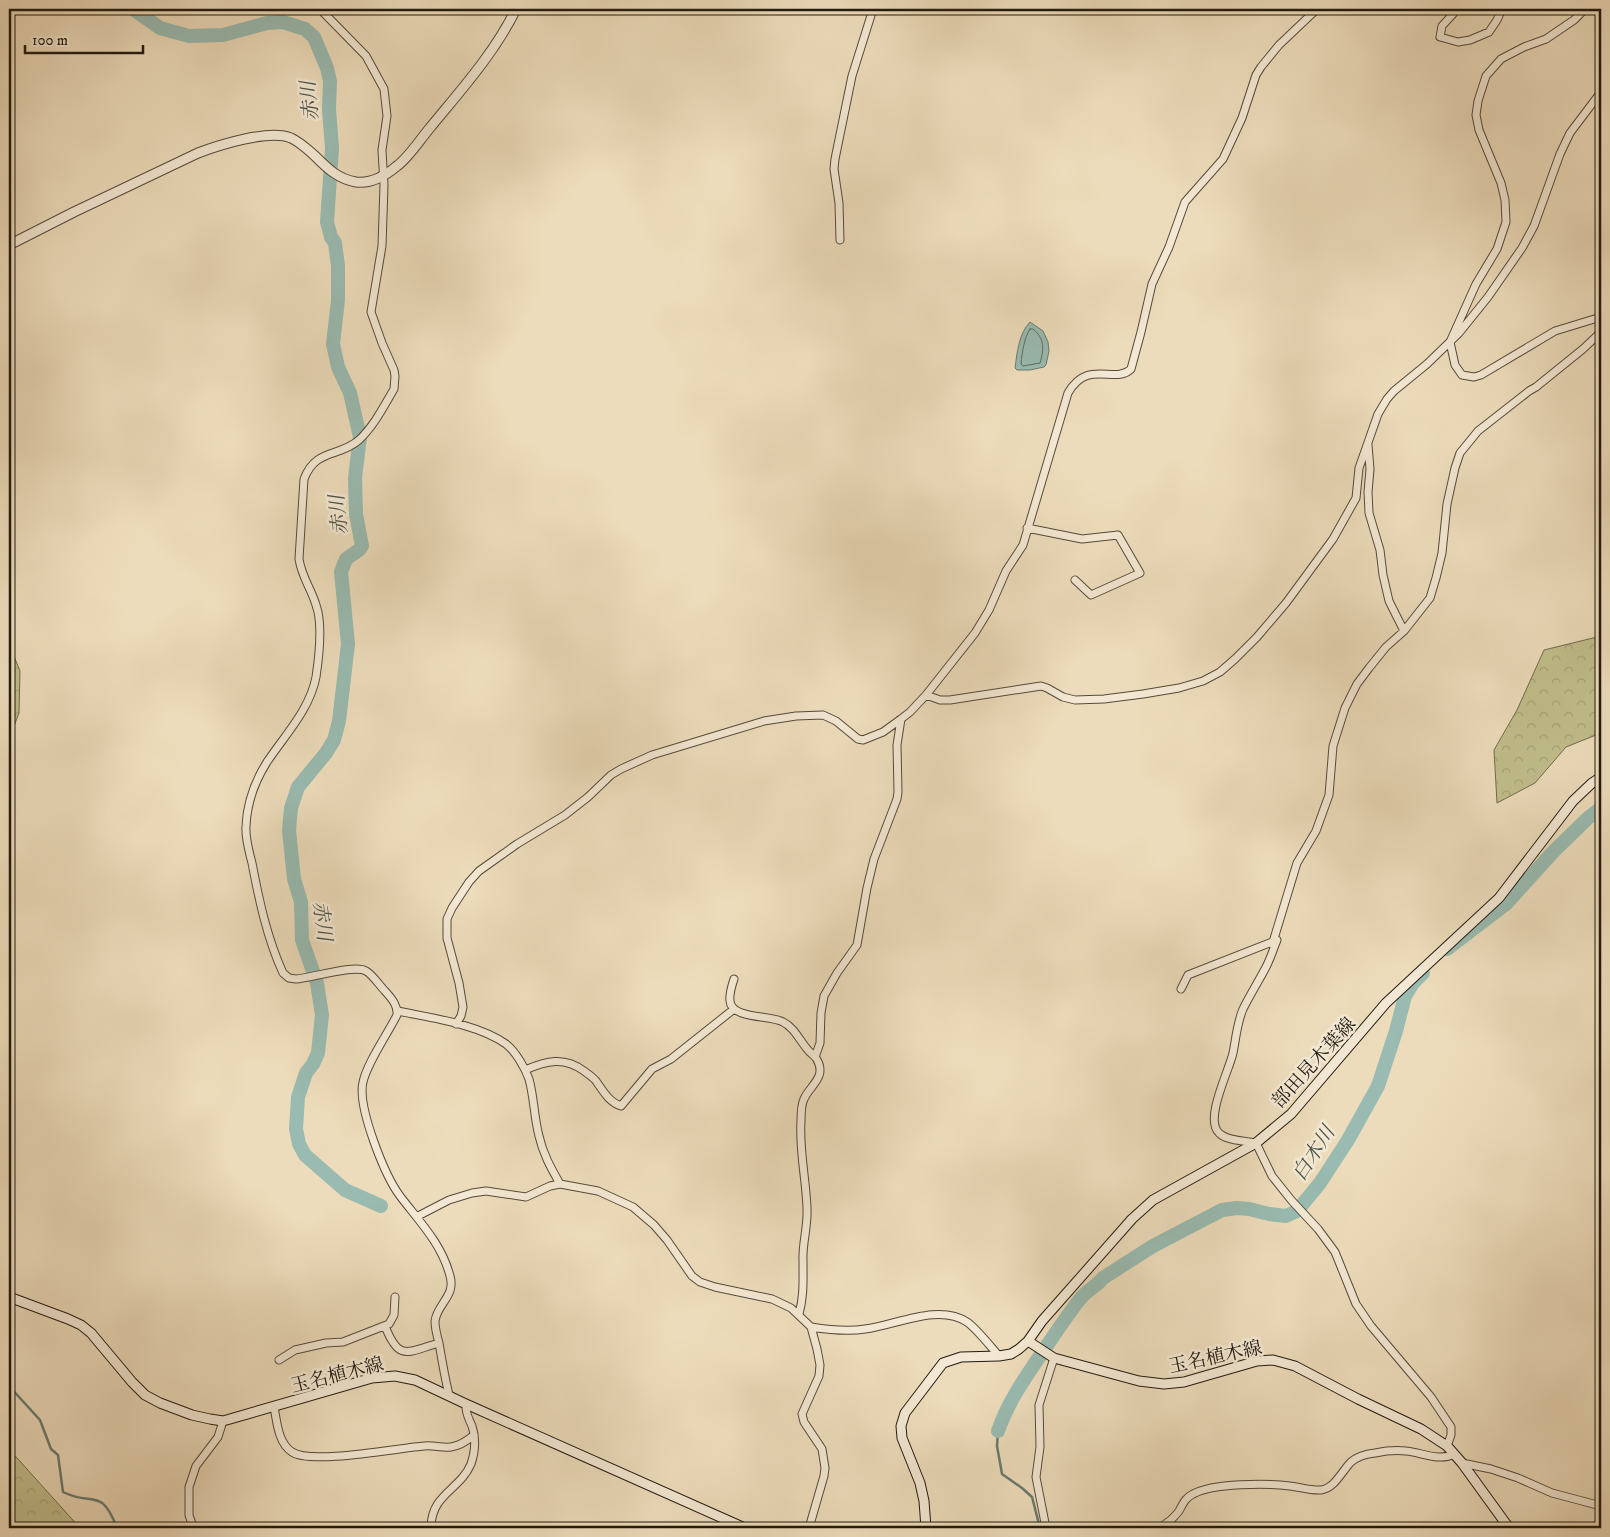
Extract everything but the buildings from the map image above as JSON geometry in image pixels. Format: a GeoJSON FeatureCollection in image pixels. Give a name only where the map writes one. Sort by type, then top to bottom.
{"type":"FeatureCollection","features":[{"type":"Feature","properties":{"kind":"main road"},"geometry":{"type":"LineString","coordinates":[[9,245],[198,153],[244,140],[275,135],[289,137],[302,144],[331,172],[348,181],[369,182],[399,165],[474,74],[500,37],[516,9]]}},
{"type":"Feature","properties":{"kind":"main road","name":"部田見木葉線"},"geometry":{"type":"LineString","coordinates":[[1028,1341],[1042,1321],[1139,1212],[1153,1200],[1256,1142],[1291,1114],[1386,1004],[1498,898],[1573,801],[1592,783],[1601,778]]}},
{"type":"Feature","properties":{"kind":"main road","name":"玉名植木線"},"geometry":{"type":"LineString","coordinates":[[9,1298],[68,1318],[81,1325],[92,1333],[132,1382],[146,1394],[192,1415],[223,1421],[372,1378],[395,1376],[415,1380],[745,1528]]}},
{"type":"Feature","properties":{"kind":"main road"},"geometry":{"type":"LineString","coordinates":[[926,1528],[922,1492],[902,1438],[901,1426],[905,1413],[943,1363],[961,1357],[1011,1354],[1019,1350],[1028,1341]]}},
{"type":"Feature","properties":{"kind":"main road","name":"玉名植木線"},"geometry":{"type":"LineString","coordinates":[[1028,1341],[1052,1356],[1139,1382],[1164,1384],[1184,1382],[1257,1361],[1273,1360],[1295,1366],[1358,1399],[1421,1428],[1447,1446],[1462,1463],[1509,1528]]}},
{"type":"Feature","properties":{"kind":"street"},"geometry":{"type":"LineString","coordinates":[[320,9],[366,56],[384,89],[387,116],[382,150],[384,175],[382,246],[371,312],[394,370],[394,389],[367,431],[351,445],[317,459],[308,470],[304,479],[299,559],[301,572],[314,600],[319,617],[316,677],[306,704],[267,762],[256,782],[249,807],[246,829],[256,890],[283,973],[290,978],[296,979],[352,968],[361,969],[372,976],[391,998],[398,1011],[363,1081],[364,1108],[375,1143],[389,1175],[440,1251],[451,1278],[450,1292],[435,1322],[441,1362],[449,1396]]}},
{"type":"Feature","properties":{"kind":"street"},"geometry":{"type":"LineString","coordinates":[[840,240],[839,204],[834,170],[852,76],[873,9]]}},
{"type":"Feature","properties":{"kind":"street"},"geometry":{"type":"LineString","coordinates":[[456,1024],[461,1016],[463,1007],[459,983],[447,938],[447,919],[452,908],[479,870],[565,814],[588,797],[611,774],[620,768],[652,755],[764,720],[796,716],[823,716],[836,721],[858,739],[863,740],[882,732],[901,719],[926,695],[975,633],[989,610],[1006,571],[1022,545],[1068,393],[1076,381],[1087,375],[1100,373],[1122,374],[1131,369],[1152,284],[1184,202],[1223,159],[1242,118],[1256,75],[1261,67],[1298,25],[1317,9]]}},
{"type":"Feature","properties":{"kind":"street"},"geometry":{"type":"LineString","coordinates":[[1455,9],[1442,26],[1440,37],[1458,42],[1470,40],[1489,32],[1502,9]]}},
{"type":"Feature","properties":{"kind":"street"},"geometry":{"type":"LineString","coordinates":[[1586,9],[1574,20],[1546,39],[1524,47],[1501,59],[1486,76],[1476,115],[1479,130],[1501,183],[1505,200],[1506,222],[1497,249],[1476,284],[1450,342],[1455,365],[1462,375],[1474,377],[1481,375],[1555,331],[1601,317]]}},
{"type":"Feature","properties":{"kind":"street"},"geometry":{"type":"LineString","coordinates":[[926,695],[940,700],[950,700],[1041,686],[1069,698],[1104,699],[1179,688],[1203,681],[1220,672],[1235,659],[1286,603],[1333,539],[1356,498],[1359,468],[1378,414],[1387,399],[1459,334],[1522,248],[1534,226],[1570,133],[1601,92]]}},
{"type":"Feature","properties":{"kind":"street"},"geometry":{"type":"LineString","coordinates":[[1273,942],[1297,863],[1316,831],[1329,795],[1332,746],[1345,708],[1357,684],[1369,668],[1404,631],[1430,598],[1442,553],[1447,504],[1460,453],[1478,431],[1570,360],[1601,332]]}},
{"type":"Feature","properties":{"kind":"street"},"geometry":{"type":"LineString","coordinates":[[1368,443],[1370,469],[1369,513],[1380,550],[1389,602],[1404,631]]}},
{"type":"Feature","properties":{"kind":"street"},"geometry":{"type":"LineString","coordinates":[[1027,528],[1082,539],[1118,535],[1140,573],[1091,595],[1075,580]]}},
{"type":"Feature","properties":{"kind":"street"},"geometry":{"type":"LineString","coordinates":[[815,1057],[820,1043],[821,1013],[824,996],[833,979],[857,945],[874,859],[897,799],[898,745],[901,719]]}},
{"type":"Feature","properties":{"kind":"street"},"geometry":{"type":"LineString","coordinates":[[1181,990],[1188,975],[1277,940],[1267,966],[1243,1009],[1236,1029],[1233,1053],[1214,1114],[1214,1125],[1219,1134],[1231,1139],[1256,1142],[1272,1176],[1318,1229],[1335,1252],[1356,1304],[1371,1326],[1431,1398],[1451,1427],[1451,1435],[1447,1446]]}},
{"type":"Feature","properties":{"kind":"street"},"geometry":{"type":"LineString","coordinates":[[734,979],[729,1000],[731,1006],[734,1009],[754,1016],[781,1021],[794,1030],[808,1051],[815,1057],[819,1070],[817,1082],[804,1098],[800,1121],[807,1231],[802,1259],[802,1304],[798,1314]]}},
{"type":"Feature","properties":{"kind":"street"},"geometry":{"type":"LineString","coordinates":[[525,1070],[554,1061],[567,1062],[578,1067],[594,1079],[608,1097],[615,1104],[621,1106],[652,1069],[671,1058],[734,1009]]}},
{"type":"Feature","properties":{"kind":"street"},"geometry":{"type":"LineString","coordinates":[[398,1011],[456,1024],[493,1037],[514,1052],[529,1080],[539,1136],[545,1156],[560,1184]]}},
{"type":"Feature","properties":{"kind":"street"},"geometry":{"type":"LineString","coordinates":[[418,1216],[449,1200],[486,1191],[526,1197],[550,1186],[560,1184],[598,1191],[633,1207],[654,1225],[692,1276],[700,1282],[772,1299],[783,1303],[798,1314],[812,1327],[820,1365],[819,1376],[802,1414],[804,1422],[822,1449],[825,1468],[809,1528]]}},
{"type":"Feature","properties":{"kind":"street"},"geometry":{"type":"LineString","coordinates":[[279,1360],[295,1350],[326,1343],[343,1342],[389,1324],[394,1315],[395,1297]]}},
{"type":"Feature","properties":{"kind":"street"},"geometry":{"type":"LineString","coordinates":[[812,1327],[845,1331],[867,1329],[920,1316],[948,1315],[967,1322],[999,1356]]}},
{"type":"Feature","properties":{"kind":"street"},"geometry":{"type":"LineString","coordinates":[[385,1326],[391,1342],[399,1350],[405,1352],[439,1343]]}},
{"type":"Feature","properties":{"kind":"street"},"geometry":{"type":"LineString","coordinates":[[1046,1528],[1036,1478],[1040,1447],[1039,1405],[1052,1356]]}},
{"type":"Feature","properties":{"kind":"street"},"geometry":{"type":"LineString","coordinates":[[431,1528],[432,1515],[440,1500],[470,1466],[474,1450],[474,1435],[467,1415],[466,1404]]}},
{"type":"Feature","properties":{"kind":"street"},"geometry":{"type":"LineString","coordinates":[[274,1407],[283,1442],[292,1453],[304,1457],[339,1456],[426,1446],[450,1447],[457,1446],[474,1435]]}},
{"type":"Feature","properties":{"kind":"street"},"geometry":{"type":"LineString","coordinates":[[195,1528],[189,1516],[189,1487],[196,1466],[218,1436],[223,1421]]}},
{"type":"Feature","properties":{"kind":"street"},"geometry":{"type":"LineString","coordinates":[[1158,1528],[1167,1523],[1178,1512],[1184,1501],[1191,1494],[1202,1490],[1256,1485],[1290,1486],[1321,1490],[1328,1487],[1350,1463],[1359,1457],[1387,1451],[1406,1451],[1443,1457],[1454,1454]]}},
{"type":"Feature","properties":{"kind":"street"},"geometry":{"type":"LineString","coordinates":[[1462,1463],[1491,1469],[1518,1478],[1552,1493],[1601,1506]]}},
{"type":"Feature","properties":{"kind":"green space"},"geometry":{"type":"Polygon","coordinates":[[[1601,636],[1601,733],[1566,747],[1535,783],[1497,803],[1494,750],[1517,710],[1544,650],[1601,636]]]}},
{"type":"Feature","properties":{"kind":"green space"},"geometry":{"type":"Polygon","coordinates":[[[9,644],[20,671],[19,713],[9,739],[9,644]]]}},
{"type":"Feature","properties":{"kind":"green space"},"geometry":{"type":"Polygon","coordinates":[[[9,1449],[80,1528],[9,1528],[9,1449]]]}},
{"type":"Feature","properties":{"kind":"water"},"geometry":{"type":"Polygon","coordinates":[[[1030,322],[1043,331],[1048,342],[1049,351],[1046,365],[1030,370],[1017,370],[1015,368],[1019,343],[1023,332],[1030,322]]]}},
{"type":"Feature","properties":{"kind":"waterway","name":"赤川"},"geometry":{"type":"LineString","coordinates":[[133,9],[160,28],[189,36],[223,35],[267,23],[283,22],[305,29],[314,37],[327,68],[330,81],[329,109],[332,148],[327,222],[331,237],[335,243],[338,266],[338,300],[333,344],[338,367],[350,393],[360,437],[355,478],[356,514],[362,546],[346,559],[341,572],[348,644],[339,721],[334,740],[326,753],[298,787],[291,808],[289,830],[294,879],[301,902],[302,940],[317,983],[322,1015],[318,1053],[306,1073],[298,1097],[296,1129],[299,1144],[305,1155],[345,1190],[381,1206]]}},
{"type":"Feature","properties":{"kind":"waterway","name":"白木川"},"geometry":{"type":"LineString","coordinates":[[1447,949],[1506,904],[1554,851],[1601,808]]}},
{"type":"Feature","properties":{"kind":"waterway","name":"白木川"},"geometry":{"type":"LineString","coordinates":[[998,1431],[1002,1419],[1019,1387],[1058,1329],[1082,1296],[1103,1278],[1153,1246],[1222,1210],[1249,1209],[1286,1216],[1297,1211],[1320,1183],[1348,1140],[1378,1086],[1405,996],[1413,983],[1423,973]]}},
{"type":"Feature","properties":{"kind":"waterway"},"geometry":{"type":"LineString","coordinates":[[9,1386],[40,1420],[51,1449],[58,1455],[63,1492],[101,1502],[111,1515],[117,1528]]}},
{"type":"Feature","properties":{"kind":"waterway"},"geometry":{"type":"LineString","coordinates":[[998,1431],[997,1446],[1002,1474],[1032,1497],[1040,1528]]}}]}
